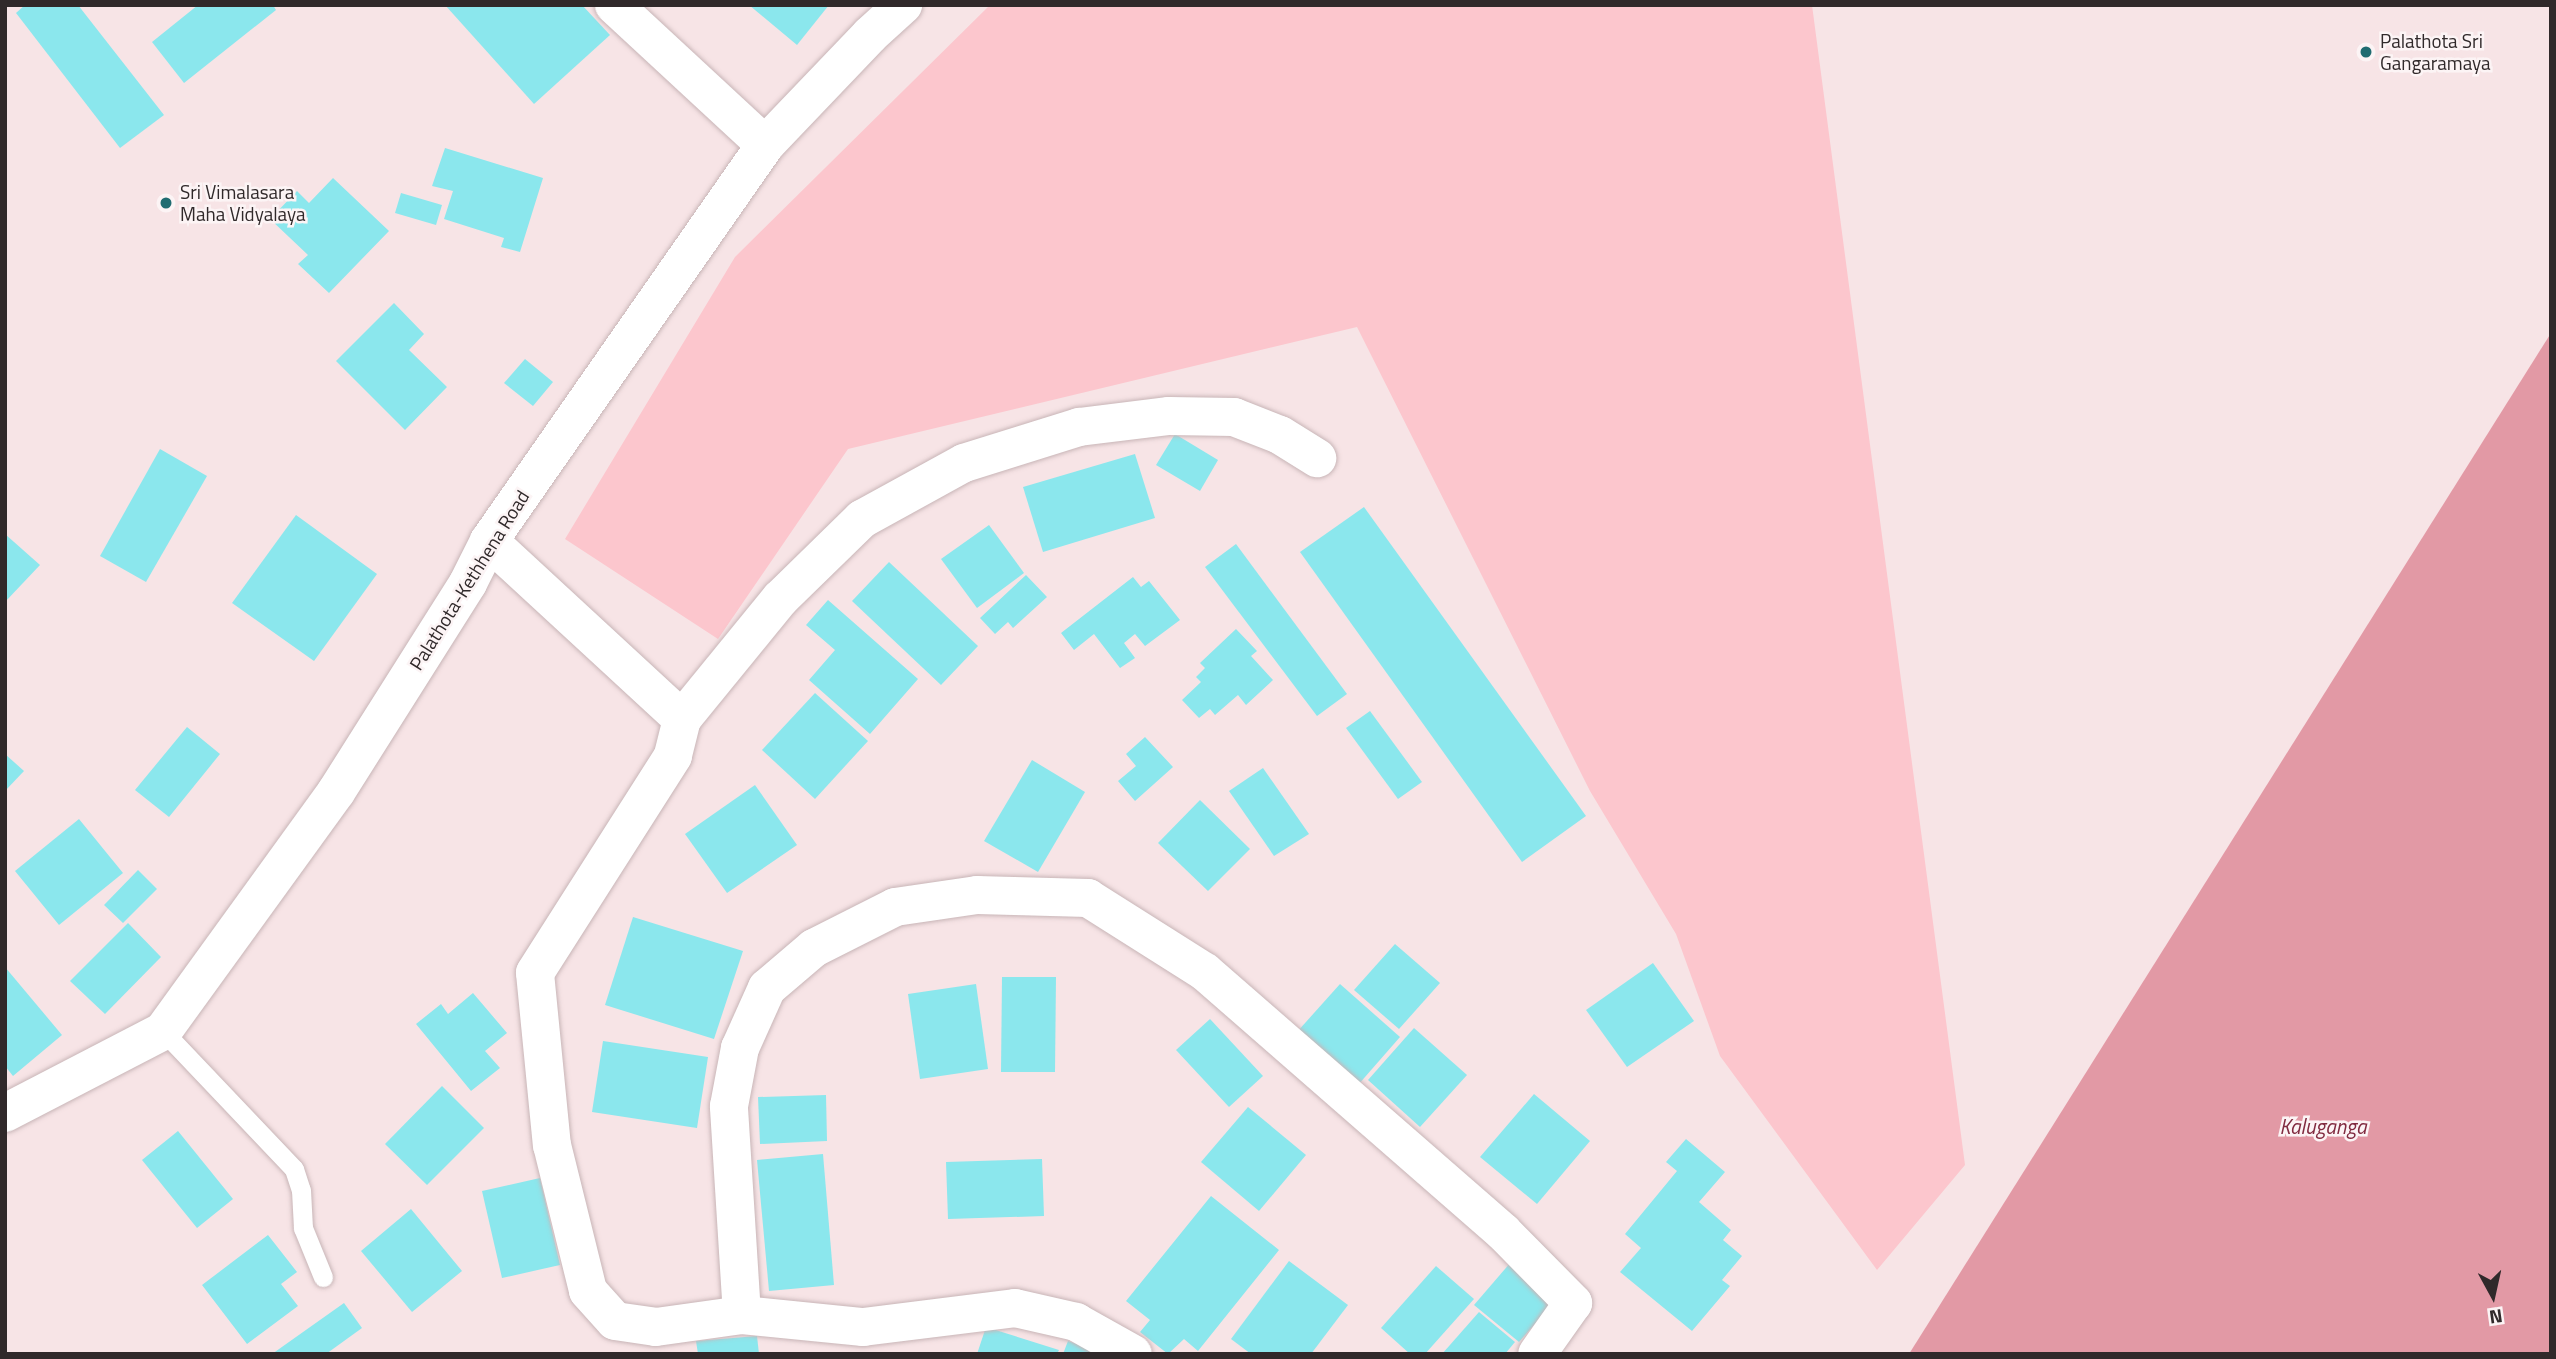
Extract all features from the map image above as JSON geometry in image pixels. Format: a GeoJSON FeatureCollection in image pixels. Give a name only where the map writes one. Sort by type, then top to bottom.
{"type":"FeatureCollection","features":[{"type":"Feature","properties":{"kind":"street"},"geometry":{"type":"LineString","coordinates":[[614,5],[765,145]]}},
{"type":"Feature","properties":{"kind":"street","name":"Palathota-Kethhena Road"},"geometry":{"type":"LineString","coordinates":[[6,1113],[163,1031],[336,792],[468,583],[489,541],[765,145],[903,5]]}},
{"type":"Feature","properties":{"kind":"street"},"geometry":{"type":"LineString","coordinates":[[1133,1354],[1076,1322],[1015,1308],[863,1327],[742,1315],[656,1327],[615,1321],[588,1290],[551,1132],[535,973],[673,756],[682,719],[779,599],[862,519],[964,463],[1079,426],[1169,416],[1234,417],[1280,435],[1317,458]]}},
{"type":"Feature","properties":{"kind":"street"},"geometry":{"type":"LineString","coordinates":[[489,541],[682,719]]}},
{"type":"Feature","properties":{"kind":"street"},"geometry":{"type":"LineString","coordinates":[[742,1315],[729,1107],[740,1048],[768,988],[814,948],[895,907],[977,895],[1088,898],[1205,972],[1503,1232],[1573,1303],[1536,1354]]}},
{"type":"Feature","properties":{"kind":"lane"},"geometry":{"type":"LineString","coordinates":[[163,1031],[294,1169],[300,1190],[303,1228],[323,1277]]}},
{"type":"Feature","properties":{"kind":"shaded area"},"geometry":{"type":"Polygon","coordinates":[[[990,5],[1812,5],[1965,1165],[1877,1270],[1720,1056],[1676,934],[1590,791],[1357,327],[848,449],[718,639],[565,539],[735,257],[990,5]]]}},
{"type":"Feature","properties":{"kind":"water","name":"Kaluganga"},"geometry":{"type":"Polygon","coordinates":[[[2551,333],[2551,1354],[1909,1354],[2551,333]]]}},
{"type":"Feature","properties":{"kind":"building"},"geometry":{"type":"Polygon","coordinates":[[[25,5],[78,5],[164,115],[120,148],[16,13],[25,5]]]}},
{"type":"Feature","properties":{"kind":"building"},"geometry":{"type":"Polygon","coordinates":[[[198,5],[273,5],[276,10],[184,83],[152,42],[198,5]]]}},
{"type":"Feature","properties":{"kind":"building"},"geometry":{"type":"Polygon","coordinates":[[[445,5],[582,5],[610,35],[534,104],[445,5]]]}},
{"type":"Feature","properties":{"kind":"building"},"geometry":{"type":"Polygon","coordinates":[[[749,5],[829,5],[797,45],[749,5]]]}},
{"type":"Feature","properties":{"kind":"building"},"geometry":{"type":"Polygon","coordinates":[[[445,148],[543,178],[520,252],[501,247],[504,238],[444,219],[453,191],[432,186],[445,148]]]}},
{"type":"Feature","properties":{"kind":"building"},"geometry":{"type":"Polygon","coordinates":[[[333,178],[389,231],[329,293],[298,264],[308,255],[270,219],[297,191],[309,203],[333,178]]]}},
{"type":"Feature","properties":{"kind":"building"},"geometry":{"type":"Polygon","coordinates":[[[401,193],[442,205],[436,225],[395,213],[401,193]]]}},
{"type":"Feature","properties":{"kind":"building"},"geometry":{"type":"Polygon","coordinates":[[[394,303],[424,334],[409,350],[447,387],[405,430],[336,361],[394,303]]]}},
{"type":"Feature","properties":{"kind":"building"},"geometry":{"type":"Polygon","coordinates":[[[525,359],[553,382],[533,406],[504,383],[525,359]]]}},
{"type":"Feature","properties":{"kind":"building"},"geometry":{"type":"Polygon","coordinates":[[[1175,434],[1218,460],[1200,491],[1156,465],[1175,434]]]}},
{"type":"Feature","properties":{"kind":"building"},"geometry":{"type":"Polygon","coordinates":[[[160,449],[207,476],[146,582],[100,556],[160,449]]]}},
{"type":"Feature","properties":{"kind":"building"},"geometry":{"type":"Polygon","coordinates":[[[1135,454],[1155,518],[1043,552],[1023,487],[1135,454]]]}},
{"type":"Feature","properties":{"kind":"building"},"geometry":{"type":"Polygon","coordinates":[[[1364,507],[1586,816],[1522,862],[1300,552],[1364,507]]]}},
{"type":"Feature","properties":{"kind":"building"},"geometry":{"type":"Polygon","coordinates":[[[296,515],[377,574],[314,661],[232,603],[296,515]]]}},
{"type":"Feature","properties":{"kind":"building"},"geometry":{"type":"Polygon","coordinates":[[[989,525],[1024,573],[977,608],[941,559],[989,525]]]}},
{"type":"Feature","properties":{"kind":"building"},"geometry":{"type":"Polygon","coordinates":[[[5,534],[40,565],[5,602],[5,534]]]}},
{"type":"Feature","properties":{"kind":"building"},"geometry":{"type":"Polygon","coordinates":[[[1236,544],[1347,694],[1317,716],[1205,567],[1236,544]]]}},
{"type":"Feature","properties":{"kind":"building"},"geometry":{"type":"Polygon","coordinates":[[[889,562],[978,646],[941,685],[852,601],[889,562]]]}},
{"type":"Feature","properties":{"kind":"building"},"geometry":{"type":"Polygon","coordinates":[[[1026,575],[1047,597],[1013,628],[1008,622],[995,634],[980,618],[1026,575]]]}},
{"type":"Feature","properties":{"kind":"building"},"geometry":{"type":"Polygon","coordinates":[[[1133,577],[1141,587],[1149,581],[1180,620],[1145,646],[1135,634],[1124,643],[1135,658],[1120,668],[1094,634],[1074,650],[1061,633],[1133,577]]]}},
{"type":"Feature","properties":{"kind":"building"},"geometry":{"type":"Polygon","coordinates":[[[828,600],[918,679],[870,734],[809,680],[835,650],[806,625],[828,600]]]}},
{"type":"Feature","properties":{"kind":"building"},"geometry":{"type":"Polygon","coordinates":[[[1236,629],[1257,651],[1251,656],[1273,680],[1246,705],[1238,695],[1215,715],[1210,709],[1199,718],[1182,700],[1201,682],[1196,677],[1205,668],[1200,663],[1236,629]]]}},
{"type":"Feature","properties":{"kind":"building"},"geometry":{"type":"Polygon","coordinates":[[[815,693],[868,741],[815,799],[762,750],[815,693]]]}},
{"type":"Feature","properties":{"kind":"building"},"geometry":{"type":"Polygon","coordinates":[[[1370,711],[1422,782],[1398,799],[1346,728],[1370,711]]]}},
{"type":"Feature","properties":{"kind":"building"},"geometry":{"type":"Polygon","coordinates":[[[187,727],[220,754],[169,817],[135,790],[187,727]]]}},
{"type":"Feature","properties":{"kind":"building"},"geometry":{"type":"Polygon","coordinates":[[[1145,737],[1173,767],[1135,801],[1118,781],[1136,766],[1126,754],[1145,737]]]}},
{"type":"Feature","properties":{"kind":"building"},"geometry":{"type":"Polygon","coordinates":[[[5,754],[24,771],[5,791],[5,754]]]}},
{"type":"Feature","properties":{"kind":"building"},"geometry":{"type":"Polygon","coordinates":[[[1032,760],[1085,792],[1038,872],[984,841],[1032,760]]]}},
{"type":"Feature","properties":{"kind":"building"},"geometry":{"type":"Polygon","coordinates":[[[1263,768],[1309,834],[1274,856],[1229,791],[1263,768]]]}},
{"type":"Feature","properties":{"kind":"building"},"geometry":{"type":"Polygon","coordinates":[[[755,785],[797,845],[727,893],[685,834],[755,785]]]}},
{"type":"Feature","properties":{"kind":"building"},"geometry":{"type":"Polygon","coordinates":[[[1200,800],[1250,849],[1208,891],[1158,843],[1200,800]]]}},
{"type":"Feature","properties":{"kind":"building"},"geometry":{"type":"Polygon","coordinates":[[[79,819],[123,873],[59,925],[15,871],[79,819]]]}},
{"type":"Feature","properties":{"kind":"building"},"geometry":{"type":"Polygon","coordinates":[[[138,870],[157,889],[123,923],[104,905],[138,870]]]}},
{"type":"Feature","properties":{"kind":"building"},"geometry":{"type":"Polygon","coordinates":[[[633,917],[743,951],[714,1039],[605,1005],[633,917]]]}},
{"type":"Feature","properties":{"kind":"building"},"geometry":{"type":"Polygon","coordinates":[[[128,923],[161,957],[105,1014],[70,981],[128,923]]]}},
{"type":"Feature","properties":{"kind":"building"},"geometry":{"type":"Polygon","coordinates":[[[1395,944],[1440,983],[1399,1029],[1354,990],[1395,944]]]}},
{"type":"Feature","properties":{"kind":"building"},"geometry":{"type":"Polygon","coordinates":[[[1653,963],[1694,1021],[1627,1067],[1586,1010],[1653,963]]]}},
{"type":"Feature","properties":{"kind":"building"},"geometry":{"type":"Polygon","coordinates":[[[5,967],[62,1035],[13,1076],[5,1066],[5,967]]]}},
{"type":"Feature","properties":{"kind":"building"},"geometry":{"type":"Polygon","coordinates":[[[1002,977],[1056,977],[1055,1072],[1001,1072],[1002,977]]]}},
{"type":"Feature","properties":{"kind":"building"},"geometry":{"type":"Polygon","coordinates":[[[976,984],[988,1069],[920,1079],[908,994],[976,984]]]}},
{"type":"Feature","properties":{"kind":"building"},"geometry":{"type":"Polygon","coordinates":[[[1340,984],[1400,1037],[1358,1085],[1297,1032],[1340,984]]]}},
{"type":"Feature","properties":{"kind":"building"},"geometry":{"type":"Polygon","coordinates":[[[473,993],[507,1033],[485,1051],[500,1068],[471,1091],[416,1024],[441,1004],[448,1014],[473,993]]]}},
{"type":"Feature","properties":{"kind":"building"},"geometry":{"type":"Polygon","coordinates":[[[1210,1019],[1263,1076],[1229,1107],[1176,1050],[1210,1019]]]}},
{"type":"Feature","properties":{"kind":"building"},"geometry":{"type":"Polygon","coordinates":[[[1414,1028],[1467,1075],[1420,1127],[1368,1080],[1414,1028]]]}},
{"type":"Feature","properties":{"kind":"building"},"geometry":{"type":"Polygon","coordinates":[[[603,1041],[708,1057],[697,1128],[592,1112],[603,1041]]]}},
{"type":"Feature","properties":{"kind":"building"},"geometry":{"type":"Polygon","coordinates":[[[442,1086],[484,1128],[427,1185],[385,1144],[442,1086]]]}},
{"type":"Feature","properties":{"kind":"building"},"geometry":{"type":"Polygon","coordinates":[[[1534,1094],[1590,1141],[1537,1204],[1480,1157],[1534,1094]]]}},
{"type":"Feature","properties":{"kind":"building"},"geometry":{"type":"Polygon","coordinates":[[[826,1095],[827,1141],[760,1144],[758,1097],[826,1095]]]}},
{"type":"Feature","properties":{"kind":"building"},"geometry":{"type":"Polygon","coordinates":[[[1248,1107],[1306,1155],[1259,1211],[1201,1162],[1248,1107]]]}},
{"type":"Feature","properties":{"kind":"building"},"geometry":{"type":"Polygon","coordinates":[[[178,1131],[233,1199],[197,1228],[142,1160],[178,1131]]]}},
{"type":"Feature","properties":{"kind":"building"},"geometry":{"type":"Polygon","coordinates":[[[1686,1139],[1725,1172],[1699,1202],[1731,1230],[1723,1240],[1742,1256],[1722,1280],[1730,1286],[1692,1331],[1620,1272],[1641,1248],[1625,1234],[1677,1171],[1666,1162],[1686,1139]]]}},
{"type":"Feature","properties":{"kind":"building"},"geometry":{"type":"Polygon","coordinates":[[[823,1154],[834,1285],[769,1291],[757,1160],[823,1154]]]}},
{"type":"Feature","properties":{"kind":"building"},"geometry":{"type":"Polygon","coordinates":[[[1042,1159],[1044,1216],[948,1219],[946,1162],[1042,1159]]]}},
{"type":"Feature","properties":{"kind":"building"},"geometry":{"type":"Polygon","coordinates":[[[540,1178],[560,1265],[502,1278],[482,1191],[540,1178]]]}},
{"type":"Feature","properties":{"kind":"building"},"geometry":{"type":"Polygon","coordinates":[[[1211,1196],[1279,1250],[1198,1351],[1184,1339],[1168,1354],[1140,1332],[1150,1320],[1126,1301],[1211,1196]]]}},
{"type":"Feature","properties":{"kind":"building"},"geometry":{"type":"Polygon","coordinates":[[[411,1209],[462,1271],[412,1312],[361,1251],[411,1209]]]}},
{"type":"Feature","properties":{"kind":"building"},"geometry":{"type":"Polygon","coordinates":[[[268,1235],[297,1272],[281,1284],[298,1306],[247,1344],[202,1285],[268,1235]]]}},
{"type":"Feature","properties":{"kind":"building"},"geometry":{"type":"Polygon","coordinates":[[[1289,1261],[1348,1305],[1311,1354],[1251,1354],[1231,1339],[1289,1261]]]}},
{"type":"Feature","properties":{"kind":"building"},"geometry":{"type":"Polygon","coordinates":[[[1511,1262],[1556,1300],[1519,1342],[1474,1305],[1511,1262]]]}},
{"type":"Feature","properties":{"kind":"building"},"geometry":{"type":"Polygon","coordinates":[[[1436,1266],[1474,1299],[1425,1354],[1410,1354],[1381,1328],[1436,1266]]]}},
{"type":"Feature","properties":{"kind":"building"},"geometry":{"type":"Polygon","coordinates":[[[344,1303],[362,1328],[326,1354],[272,1354],[344,1303]]]}},
{"type":"Feature","properties":{"kind":"building"},"geometry":{"type":"Polygon","coordinates":[[[1479,1312],[1515,1342],[1505,1354],[1442,1354],[1479,1312]]]}},
{"type":"Feature","properties":{"kind":"building"},"geometry":{"type":"Polygon","coordinates":[[[986,1327],[1059,1350],[1057,1354],[977,1354],[986,1327]]]}},
{"type":"Feature","properties":{"kind":"building"},"geometry":{"type":"Polygon","coordinates":[[[757,1336],[759,1354],[698,1354],[696,1341],[757,1336]]]}},
{"type":"Feature","properties":{"kind":"building"},"geometry":{"type":"Polygon","coordinates":[[[1068,1341],[1102,1353],[1102,1354],[1063,1354],[1068,1341]]]}},
{"type":"Feature","properties":{"kind":"place","name":"Palathota Sri Gangaramaya"},"geometry":{"type":"Point","coordinates":[2366,52]}},
{"type":"Feature","properties":{"kind":"place","name":"Sri Vimalasara Maha Vidyalaya"},"geometry":{"type":"Point","coordinates":[166,203]}}]}
